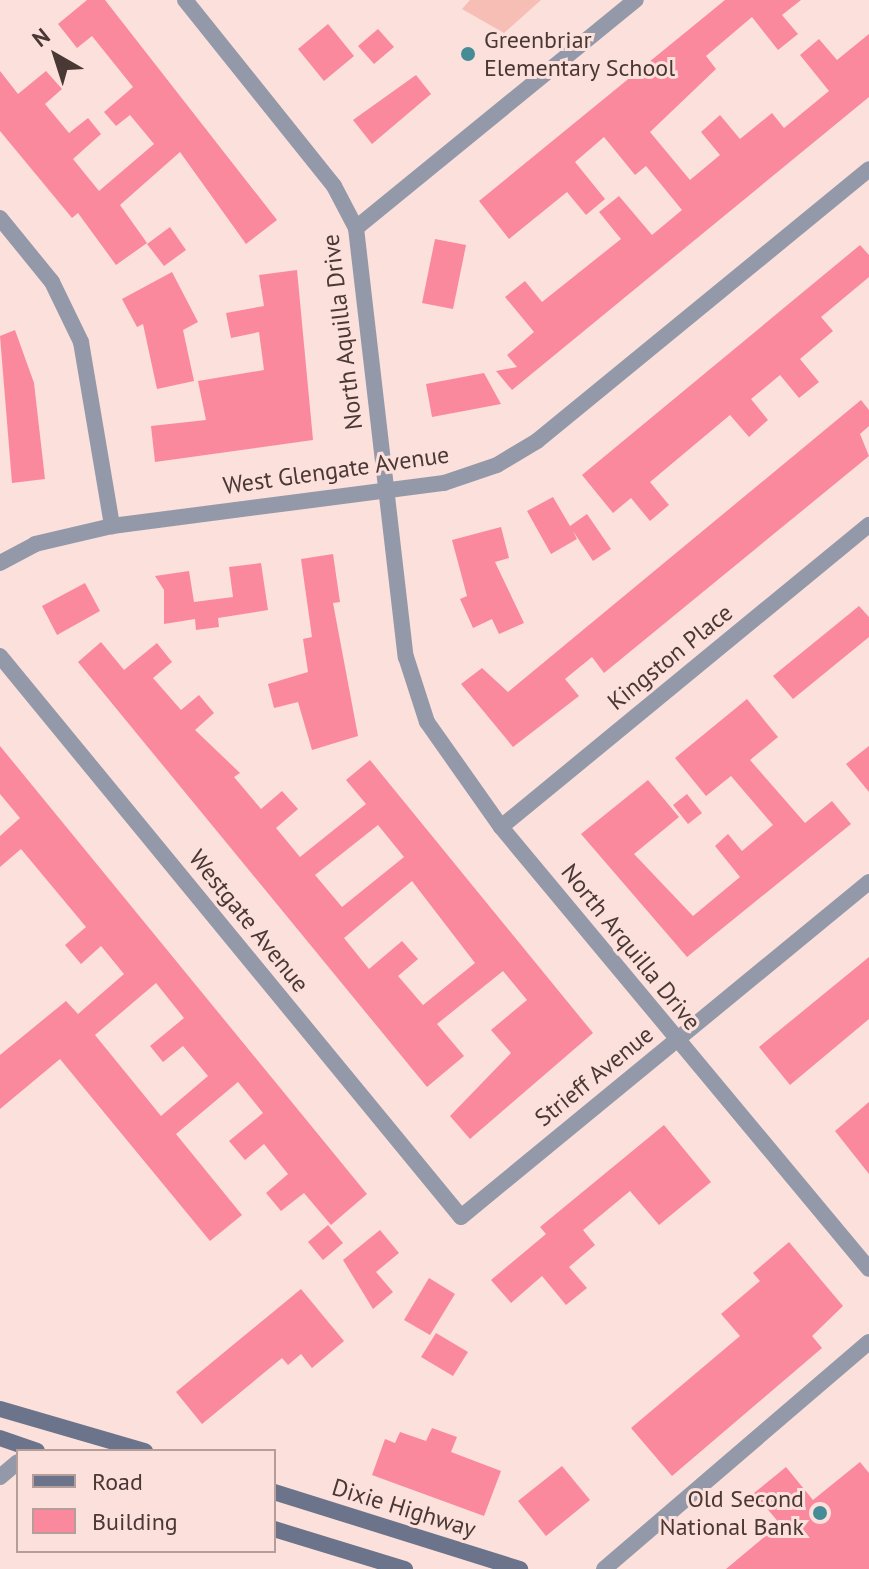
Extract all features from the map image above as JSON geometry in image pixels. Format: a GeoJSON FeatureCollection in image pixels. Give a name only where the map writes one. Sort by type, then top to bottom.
{"type":"FeatureCollection","features":[{"type":"Feature","properties":{"kind":"main road"},"geometry":{"type":"LineString","coordinates":[[0,1409],[138,1449]]}},
{"type":"Feature","properties":{"kind":"main road"},"geometry":{"type":"LineString","coordinates":[[0,1438],[29,1449]]}},
{"type":"Feature","properties":{"kind":"main road","name":"Dixie Highway"},"geometry":{"type":"LineString","coordinates":[[276,1493],[520,1569]]}},
{"type":"Feature","properties":{"kind":"main road"},"geometry":{"type":"LineString","coordinates":[[276,1530],[405,1569]]}},
{"type":"Feature","properties":{"kind":"street","name":"North Aquilla Drive"},"geometry":{"type":"LineString","coordinates":[[185,0],[334,186],[356,228],[384,489],[411,679],[444,755]]}},
{"type":"Feature","properties":{"kind":"street"},"geometry":{"type":"LineString","coordinates":[[356,228],[636,0]]}},
{"type":"Feature","properties":{"kind":"street","name":"West Glengate Avenue"},"geometry":{"type":"LineString","coordinates":[[0,563],[35,544],[112,526],[444,483],[537,441],[869,169]]}},
{"type":"Feature","properties":{"kind":"street"},"geometry":{"type":"LineString","coordinates":[[0,218],[52,282],[81,342],[112,526]]}},
{"type":"Feature","properties":{"kind":"street","name":"Kingston Place"},"geometry":{"type":"LineString","coordinates":[[501,827],[869,525]]}},
{"type":"Feature","properties":{"kind":"street","name":"Westgate Avenue"},"geometry":{"type":"LineString","coordinates":[[0,656],[461,1217]]}},
{"type":"Feature","properties":{"kind":"street","name":"North Arquilla Drive"},"geometry":{"type":"LineString","coordinates":[[444,755],[675,1040],[869,1269]]}},
{"type":"Feature","properties":{"kind":"street","name":"Strieff Avenue"},"geometry":{"type":"LineString","coordinates":[[461,1217],[869,882]]}},
{"type":"Feature","properties":{"kind":"street"},"geometry":{"type":"LineString","coordinates":[[604,1569],[869,1342]]}},
{"type":"Feature","properties":{"kind":"street"},"geometry":{"type":"LineString","coordinates":[[0,1477],[16,1464]]}},
{"type":"Feature","properties":{"kind":"shaded area"},"geometry":{"type":"Polygon","coordinates":[[[470,0],[541,0],[504,33],[462,9],[470,0]]]}},
{"type":"Feature","properties":{"kind":"building"},"geometry":{"type":"Polygon","coordinates":[[[87,0],[105,0],[277,220],[246,244],[180,152],[120,205],[147,243],[116,265],[78,213],[72,218],[0,131],[0,71],[18,94],[46,71],[62,89],[45,104],[69,133],[88,118],[101,134],[73,159],[99,191],[154,144],[130,115],[116,126],[104,112],[133,87],[92,36],[77,48],[58,24],[87,0]]]}},
{"type":"Feature","properties":{"kind":"building"},"geometry":{"type":"Polygon","coordinates":[[[725,0],[801,0],[782,15],[798,34],[778,50],[752,17],[706,56],[716,69],[650,132],[690,180],[720,155],[701,132],[720,115],[740,139],[772,113],[784,128],[829,91],[800,55],[819,39],[837,60],[869,34],[869,97],[512,390],[496,371],[517,367],[507,355],[534,332],[505,297],[525,281],[542,302],[621,239],[599,212],[619,196],[652,235],[682,210],[646,166],[635,175],[604,137],[575,162],[605,199],[586,215],[567,192],[509,239],[479,201],[725,0]]]}},
{"type":"Feature","properties":{"kind":"building"},"geometry":{"type":"Polygon","coordinates":[[[328,24],[354,56],[324,81],[298,49],[328,24]]]}},
{"type":"Feature","properties":{"kind":"building"},"geometry":{"type":"Polygon","coordinates":[[[378,29],[394,47],[374,64],[358,46],[378,29]]]}},
{"type":"Feature","properties":{"kind":"building"},"geometry":{"type":"Polygon","coordinates":[[[416,75],[431,94],[372,144],[353,120],[416,75]]]}},
{"type":"Feature","properties":{"kind":"building"},"geometry":{"type":"Polygon","coordinates":[[[170,227],[186,250],[164,266],[147,244],[170,227]]]}},
{"type":"Feature","properties":{"kind":"building"},"geometry":{"type":"Polygon","coordinates":[[[435,239],[466,245],[453,309],[422,303],[435,239]]]}},
{"type":"Feature","properties":{"kind":"building"},"geometry":{"type":"Polygon","coordinates":[[[860,245],[869,255],[869,277],[821,317],[833,331],[800,359],[819,382],[799,398],[780,375],[751,399],[768,420],[749,437],[730,415],[650,482],[669,505],[650,521],[631,498],[613,513],[582,475],[860,245]]]}},
{"type":"Feature","properties":{"kind":"building"},"geometry":{"type":"Polygon","coordinates":[[[297,270],[313,440],[155,462],[151,426],[206,420],[198,381],[264,370],[259,332],[231,338],[226,313],[264,306],[259,275],[297,270]]]}},
{"type":"Feature","properties":{"kind":"building"},"geometry":{"type":"Polygon","coordinates":[[[172,272],[198,322],[183,330],[194,381],[157,389],[143,324],[137,327],[122,299],[172,272]]]}},
{"type":"Feature","properties":{"kind":"building"},"geometry":{"type":"Polygon","coordinates":[[[15,330],[34,383],[45,479],[12,483],[0,336],[15,330]]]}},
{"type":"Feature","properties":{"kind":"building"},"geometry":{"type":"Polygon","coordinates":[[[484,373],[501,404],[432,417],[426,384],[484,373]]]}},
{"type":"Feature","properties":{"kind":"building"},"geometry":{"type":"Polygon","coordinates":[[[861,400],[869,410],[869,426],[860,434],[869,456],[604,673],[592,657],[565,679],[579,696],[513,747],[461,684],[482,668],[508,692],[861,400]]]}},
{"type":"Feature","properties":{"kind":"building"},"geometry":{"type":"Polygon","coordinates":[[[553,497],[570,526],[587,514],[611,549],[593,561],[573,531],[577,539],[551,554],[527,511],[553,497]]]}},
{"type":"Feature","properties":{"kind":"building"},"geometry":{"type":"Polygon","coordinates":[[[501,527],[509,558],[495,562],[524,623],[499,634],[492,619],[473,628],[460,599],[467,596],[452,540],[501,527]]]}},
{"type":"Feature","properties":{"kind":"building"},"geometry":{"type":"Polygon","coordinates":[[[333,554],[340,602],[333,603],[358,736],[312,750],[298,702],[274,708],[268,684],[308,672],[303,639],[312,637],[301,559],[333,554]]]}},
{"type":"Feature","properties":{"kind":"building"},"geometry":{"type":"Polygon","coordinates":[[[261,563],[268,610],[218,618],[219,627],[196,630],[195,619],[164,624],[164,590],[155,576],[189,571],[194,602],[233,597],[229,567],[261,563]]]}},
{"type":"Feature","properties":{"kind":"building"},"geometry":{"type":"Polygon","coordinates":[[[85,583],[100,611],[57,635],[42,606],[85,583]]]}},
{"type":"Feature","properties":{"kind":"building"},"geometry":{"type":"Polygon","coordinates":[[[859,606],[869,617],[869,637],[793,699],[773,676],[859,606]]]}},
{"type":"Feature","properties":{"kind":"building"},"geometry":{"type":"Polygon","coordinates":[[[101,642],[124,670],[157,643],[172,662],[153,678],[181,710],[199,695],[214,713],[195,730],[240,773],[234,777],[261,809],[282,791],[298,809],[276,828],[300,857],[366,804],[346,780],[370,760],[593,1033],[470,1139],[450,1116],[511,1053],[491,1030],[527,1000],[503,971],[437,1024],[464,1056],[427,1087],[78,662],[101,642]],[[378,825],[315,875],[342,907],[404,857],[378,825]],[[412,881],[344,938],[369,969],[402,941],[418,959],[398,976],[423,1005],[475,963],[412,881]]]}},
{"type":"Feature","properties":{"kind":"building"},"geometry":{"type":"Polygon","coordinates":[[[747,699],[778,737],[750,760],[805,823],[832,801],[851,824],[687,957],[581,834],[648,780],[679,817],[634,854],[693,916],[740,877],[715,846],[728,834],[742,851],[773,825],[731,776],[706,796],[675,758],[747,699]]]}},
{"type":"Feature","properties":{"kind":"building"},"geometry":{"type":"Polygon","coordinates":[[[0,746],[367,1194],[331,1225],[304,1193],[281,1211],[266,1193],[288,1174],[264,1144],[245,1160],[229,1141],[263,1113],[238,1082],[176,1134],[242,1215],[210,1241],[60,1059],[0,1109],[0,1055],[66,1001],[78,1014],[124,974],[101,946],[81,964],[65,945],[86,927],[21,849],[0,867],[0,836],[20,818],[0,794],[0,746]],[[156,983],[95,1035],[161,1116],[208,1076],[183,1046],[163,1062],[150,1046],[184,1018],[156,983]]]}},
{"type":"Feature","properties":{"kind":"building"},"geometry":{"type":"Polygon","coordinates":[[[869,746],[869,792],[846,764],[869,746]]]}},
{"type":"Feature","properties":{"kind":"building"},"geometry":{"type":"Polygon","coordinates":[[[687,794],[702,813],[688,824],[673,805],[687,794]]]}},
{"type":"Feature","properties":{"kind":"building"},"geometry":{"type":"Polygon","coordinates":[[[869,957],[869,1019],[790,1085],[759,1047],[869,957]]]}},
{"type":"Feature","properties":{"kind":"building"},"geometry":{"type":"Polygon","coordinates":[[[869,1102],[869,1174],[835,1131],[869,1102]]]}},
{"type":"Feature","properties":{"kind":"building"},"geometry":{"type":"Polygon","coordinates":[[[664,1125],[711,1182],[659,1225],[630,1191],[583,1230],[595,1245],[569,1267],[587,1288],[566,1305],[542,1276],[511,1303],[491,1280],[546,1234],[540,1227],[664,1125]]]}},
{"type":"Feature","properties":{"kind":"building"},"geometry":{"type":"Polygon","coordinates":[[[328,1225],[343,1243],[323,1260],[308,1242],[328,1225]]]}},
{"type":"Feature","properties":{"kind":"building"},"geometry":{"type":"Polygon","coordinates":[[[380,1230],[399,1253],[376,1272],[393,1292],[373,1309],[343,1260],[380,1230]]]}},
{"type":"Feature","properties":{"kind":"building"},"geometry":{"type":"Polygon","coordinates":[[[789,1242],[843,1306],[812,1336],[822,1348],[672,1476],[631,1428],[740,1336],[721,1314],[760,1281],[753,1273],[789,1242]]]}},
{"type":"Feature","properties":{"kind":"building"},"geometry":{"type":"Polygon","coordinates":[[[429,1278],[455,1294],[430,1335],[404,1320],[429,1278]]]}},
{"type":"Feature","properties":{"kind":"building"},"geometry":{"type":"Polygon","coordinates":[[[301,1289],[344,1341],[312,1368],[301,1354],[288,1365],[282,1358],[202,1424],[176,1392],[301,1289]]]}},
{"type":"Feature","properties":{"kind":"building"},"geometry":{"type":"Polygon","coordinates":[[[436,1333],[468,1352],[453,1376],[421,1357],[436,1333]]]}},
{"type":"Feature","properties":{"kind":"building"},"geometry":{"type":"Polygon","coordinates":[[[432,1428],[457,1437],[451,1452],[501,1471],[484,1516],[372,1475],[385,1439],[395,1443],[400,1432],[426,1441],[432,1428]]]}},
{"type":"Feature","properties":{"kind":"building","name":"Old Second National Bank"},"geometry":{"type":"Polygon","coordinates":[[[860,1462],[869,1473],[869,1569],[726,1569],[780,1524],[754,1493],[786,1467],[813,1500],[860,1462]]]}},
{"type":"Feature","properties":{"kind":"building"},"geometry":{"type":"Polygon","coordinates":[[[562,1466],[590,1500],[546,1536],[518,1501],[562,1466]]]}},
{"type":"Feature","properties":{"kind":"place","name":"Greenbriar Elementary School"},"geometry":{"type":"Point","coordinates":[468,54]}},
{"type":"Feature","properties":{"kind":"place","name":"Old Second National Bank"},"geometry":{"type":"Point","coordinates":[820,1513]}}]}
